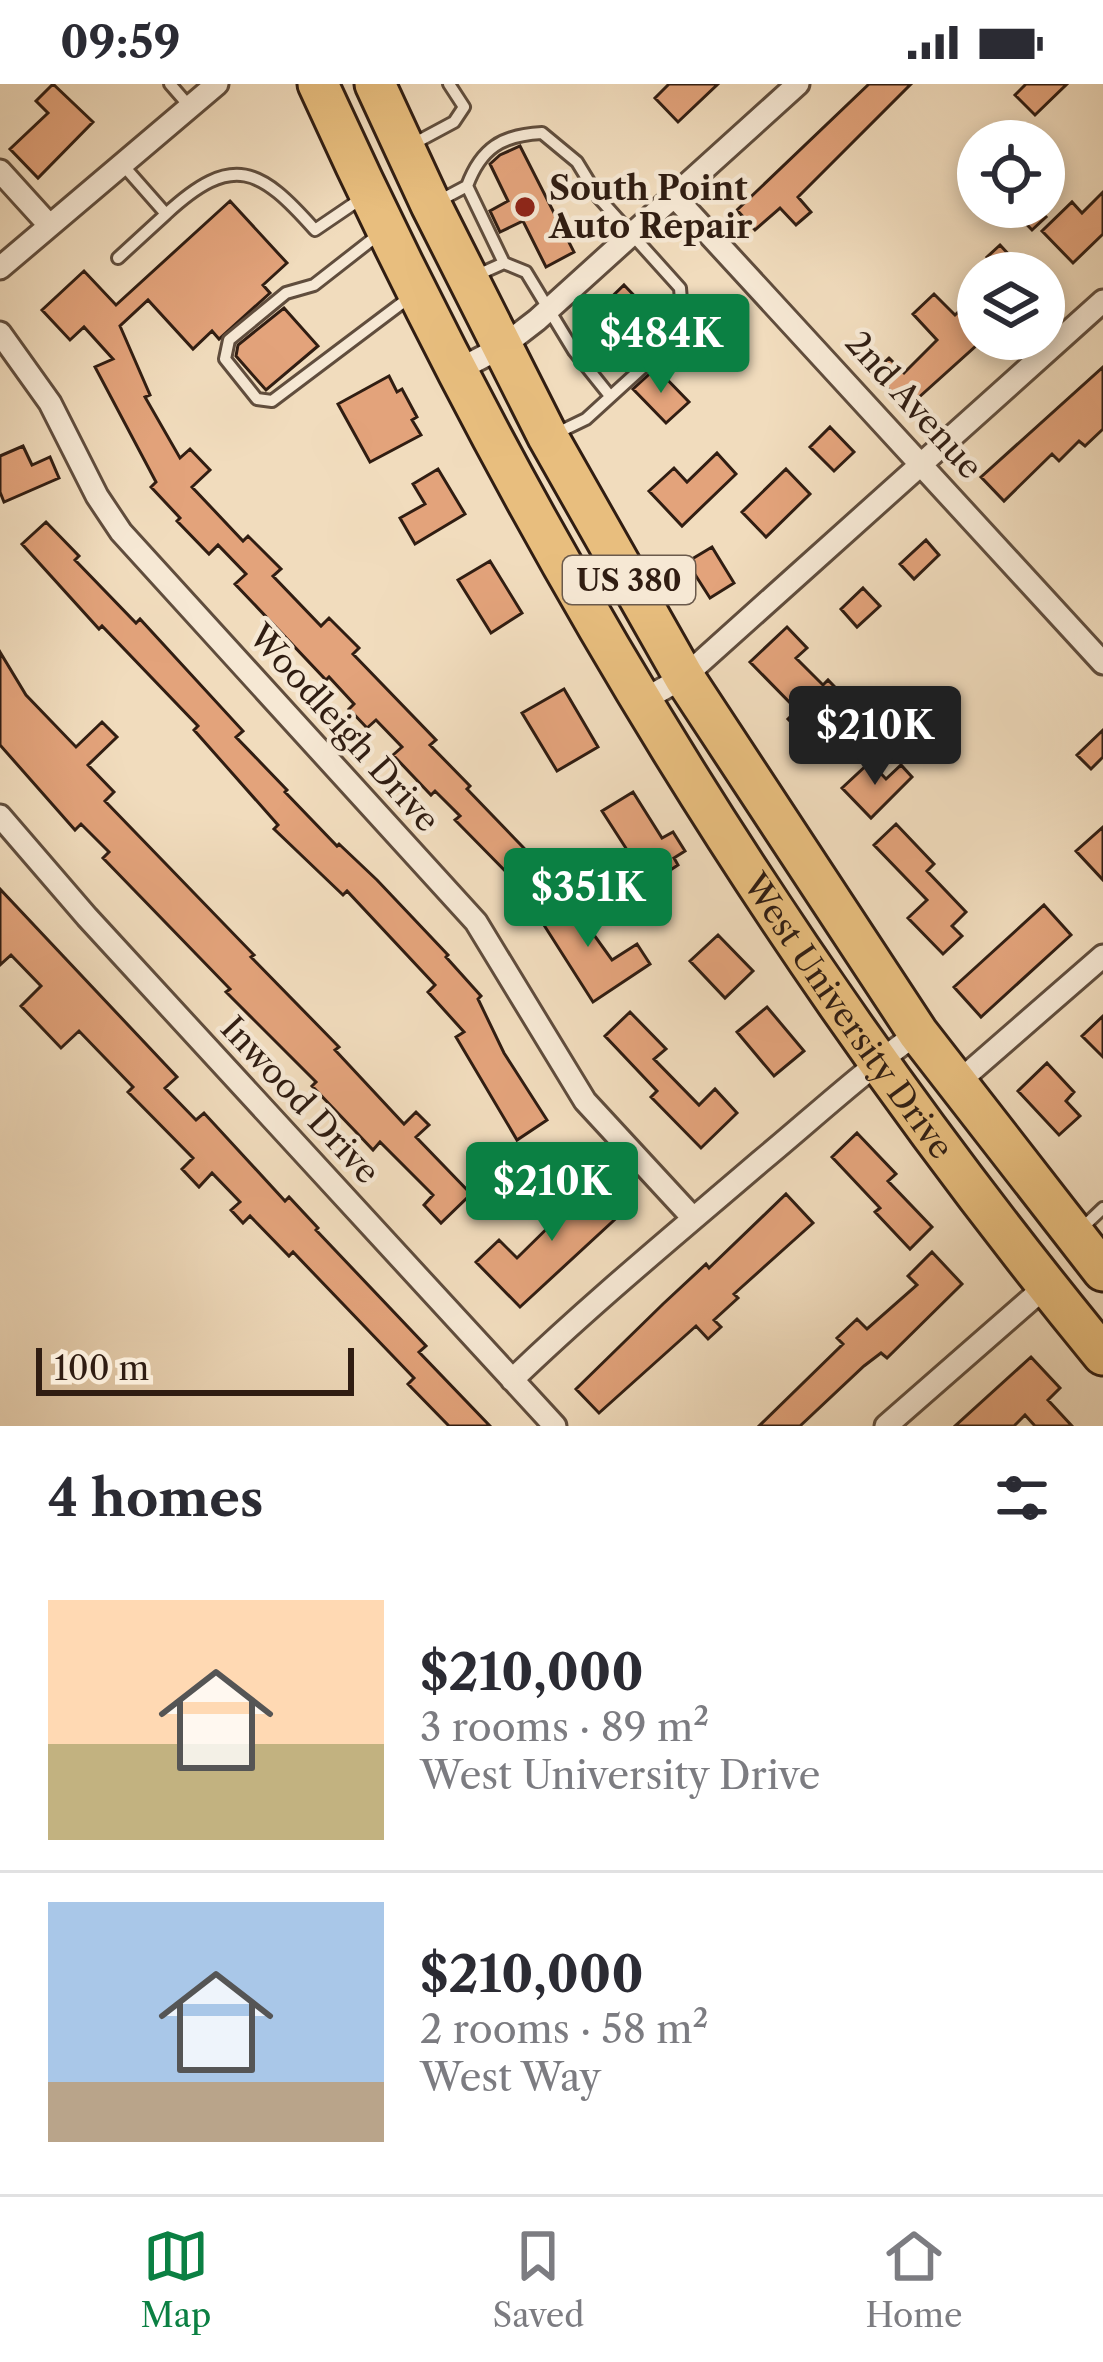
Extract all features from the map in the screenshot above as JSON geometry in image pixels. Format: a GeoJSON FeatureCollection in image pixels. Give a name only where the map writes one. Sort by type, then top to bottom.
{"type":"FeatureCollection","features":[{"type":"Feature","properties":{"kind":"highway","name":"West University Drive"},"geometry":{"type":"LineString","coordinates":[[318,84],[456,371],[640,702],[756,885],[877,1062],[1103,1355]]}},
{"type":"Feature","properties":{"kind":"highway","name":"West University Drive"},"geometry":{"type":"LineString","coordinates":[[375,84],[431,205],[487,270],[502,347],[684,676],[918,1033],[1103,1271]]}},
{"type":"Feature","properties":{"kind":"street"},"geometry":{"type":"LineString","coordinates":[[0,268],[217,84]]}},
{"type":"Feature","properties":{"kind":"street"},"geometry":{"type":"LineString","coordinates":[[456,371],[502,347],[548,311],[798,84]]}},
{"type":"Feature","properties":{"kind":"street"},"geometry":{"type":"LineString","coordinates":[[0,171],[49,226]]}},
{"type":"Feature","properties":{"kind":"street","name":"2nd Avenue"},"geometry":{"type":"LineString","coordinates":[[673,195],[1103,663]]}},
{"type":"Feature","properties":{"kind":"street"},"geometry":{"type":"LineString","coordinates":[[640,702],[684,676],[1103,301]]}},
{"type":"Feature","properties":{"kind":"street","name":"Woodleigh Drive"},"geometry":{"type":"LineString","coordinates":[[0,333],[50,403],[97,496],[121,532],[476,922],[519,988],[566,1076],[617,1140],[693,1218]]}},
{"type":"Feature","properties":{"kind":"street","name":"Inwood Drive"},"geometry":{"type":"LineString","coordinates":[[0,815],[87,917],[555,1426]]}},
{"type":"Feature","properties":{"kind":"street"},"geometry":{"type":"LineString","coordinates":[[956,1084],[1103,956]]}},
{"type":"Feature","properties":{"kind":"street"},"geometry":{"type":"LineString","coordinates":[[512,1380],[693,1218],[877,1062],[918,1033]]}},
{"type":"Feature","properties":{"kind":"street"},"geometry":{"type":"LineString","coordinates":[[886,1426],[1046,1286]]}},
{"type":"Feature","properties":{"kind":"lane"},"geometry":{"type":"LineString","coordinates":[[170,84],[190,107]]}},
{"type":"Feature","properties":{"kind":"lane"},"geometry":{"type":"LineString","coordinates":[[405,148],[454,122],[464,107],[449,84]]}},
{"type":"Feature","properties":{"kind":"lane"},"geometry":{"type":"LineString","coordinates":[[548,437],[586,419],[676,337],[683,325],[680,288],[599,197],[577,163],[542,133],[513,135],[477,160],[467,186],[487,270],[526,272],[548,311],[610,396]]}},
{"type":"Feature","properties":{"kind":"lane"},"geometry":{"type":"LineString","coordinates":[[122,164],[166,214]]}},
{"type":"Feature","properties":{"kind":"lane"},"geometry":{"type":"LineString","coordinates":[[118,258],[197,187],[225,176],[253,177],[278,189],[315,230],[376,212]]}},
{"type":"Feature","properties":{"kind":"lane"},"geometry":{"type":"LineString","coordinates":[[431,205],[467,186]]}},
{"type":"Feature","properties":{"kind":"lane"},"geometry":{"type":"LineString","coordinates":[[376,212],[314,285],[286,293],[230,340],[224,358],[257,399],[272,401],[417,292]]}},
{"type":"Feature","properties":{"kind":"lane"},"geometry":{"type":"LineString","coordinates":[[1074,1235],[1103,1208]]}},
{"type":"Feature","properties":{"kind":"building"},"geometry":{"type":"Polygon","coordinates":[[[53,84],[93,122],[38,178],[10,149],[48,113],[36,101],[53,84]]]}},
{"type":"Feature","properties":{"kind":"building"},"geometry":{"type":"Polygon","coordinates":[[[669,84],[718,84],[678,122],[655,98],[669,84]]]}},
{"type":"Feature","properties":{"kind":"building"},"geometry":{"type":"Polygon","coordinates":[[[869,84],[911,84],[798,197],[811,212],[796,225],[780,208],[755,230],[737,210],[869,84]]]}},
{"type":"Feature","properties":{"kind":"building"},"geometry":{"type":"Polygon","coordinates":[[[1026,84],[1067,84],[1035,115],[1015,95],[1026,84]]]}},
{"type":"Feature","properties":{"kind":"building"},"geometry":{"type":"Polygon","coordinates":[[[520,146],[574,252],[546,267],[523,221],[500,232],[490,211],[508,201],[490,164],[520,146]]]}},
{"type":"Feature","properties":{"kind":"building"},"geometry":{"type":"Polygon","coordinates":[[[1103,192],[1103,234],[1073,263],[1042,231],[1065,228],[1065,209],[1072,202],[1082,213],[1103,192]]]}},
{"type":"Feature","properties":{"kind":"building"},"geometry":{"type":"Polygon","coordinates":[[[230,201],[287,263],[263,285],[270,293],[219,339],[212,331],[193,349],[148,300],[120,326],[150,395],[145,397],[180,458],[190,449],[210,470],[192,487],[243,541],[248,536],[281,569],[273,576],[321,626],[329,618],[359,648],[353,654],[436,740],[430,745],[545,870],[524,890],[455,820],[460,816],[435,791],[431,795],[393,755],[402,747],[376,720],[367,728],[349,709],[354,704],[235,584],[246,574],[218,545],[209,554],[177,521],[180,518],[151,487],[156,482],[95,367],[113,359],[84,327],[70,340],[42,310],[84,271],[116,305],[230,201]]]}},
{"type":"Feature","properties":{"kind":"building"},"geometry":{"type":"Polygon","coordinates":[[[624,285],[647,309],[612,343],[589,319],[624,285]]]}},
{"type":"Feature","properties":{"kind":"building"},"geometry":{"type":"Polygon","coordinates":[[[934,294],[957,313],[960,360],[907,408],[873,373],[889,358],[904,373],[937,340],[913,314],[934,294]]]}},
{"type":"Feature","properties":{"kind":"building"},"geometry":{"type":"Polygon","coordinates":[[[284,308],[318,346],[266,390],[236,356],[238,345],[284,308]]]}},
{"type":"Feature","properties":{"kind":"building"},"geometry":{"type":"Polygon","coordinates":[[[1103,367],[1103,429],[1085,446],[1079,441],[1059,461],[1052,454],[1004,501],[981,477],[1103,367]]]}},
{"type":"Feature","properties":{"kind":"building"},"geometry":{"type":"Polygon","coordinates":[[[656,368],[689,402],[666,423],[633,389],[656,368]]]}},
{"type":"Feature","properties":{"kind":"building"},"geometry":{"type":"Polygon","coordinates":[[[389,376],[397,392],[402,389],[421,435],[370,462],[338,404],[389,376]]]}},
{"type":"Feature","properties":{"kind":"building"},"geometry":{"type":"Polygon","coordinates":[[[830,427],[854,452],[834,471],[810,447],[830,427]]]}},
{"type":"Feature","properties":{"kind":"building"},"geometry":{"type":"Polygon","coordinates":[[[23,446],[32,465],[50,457],[59,478],[4,502],[0,456],[23,446]]]}},
{"type":"Feature","properties":{"kind":"building"},"geometry":{"type":"Polygon","coordinates":[[[717,453],[736,474],[682,526],[649,491],[674,468],[687,482],[717,453]]]}},
{"type":"Feature","properties":{"kind":"building"},"geometry":{"type":"Polygon","coordinates":[[[438,469],[465,514],[415,544],[400,518],[425,504],[413,484],[438,469]]]}},
{"type":"Feature","properties":{"kind":"building"},"geometry":{"type":"Polygon","coordinates":[[[786,469],[810,494],[766,537],[742,512],[786,469]]]}},
{"type":"Feature","properties":{"kind":"building"},"geometry":{"type":"Polygon","coordinates":[[[46,522],[79,556],[75,560],[136,623],[140,619],[243,731],[236,737],[285,792],[448,955],[481,996],[478,999],[504,1053],[547,1120],[517,1140],[456,1037],[464,1032],[428,992],[435,985],[347,891],[343,895],[274,829],[278,825],[194,730],[198,726],[102,626],[99,629],[22,544],[46,522]]]}},
{"type":"Feature","properties":{"kind":"building"},"geometry":{"type":"Polygon","coordinates":[[[926,540],[939,555],[914,579],[900,564],[926,540]]]}},
{"type":"Feature","properties":{"kind":"building"},"geometry":{"type":"Polygon","coordinates":[[[712,547],[734,583],[710,598],[687,562],[712,547]]]}},
{"type":"Feature","properties":{"kind":"building"},"geometry":{"type":"Polygon","coordinates":[[[490,561],[522,613],[491,633],[458,580],[490,561]]]}},
{"type":"Feature","properties":{"kind":"building"},"geometry":{"type":"Polygon","coordinates":[[[863,588],[880,606],[857,627],[841,609],[863,588]]]}},
{"type":"Feature","properties":{"kind":"building"},"geometry":{"type":"Polygon","coordinates":[[[787,627],[807,648],[796,658],[823,685],[828,680],[858,711],[818,750],[788,719],[797,710],[750,662],[787,627]]]}},
{"type":"Feature","properties":{"kind":"building"},"geometry":{"type":"Polygon","coordinates":[[[0,652],[26,695],[76,747],[102,722],[117,737],[88,765],[114,792],[105,801],[254,955],[251,957],[339,1047],[335,1050],[404,1124],[416,1112],[429,1125],[416,1137],[471,1194],[441,1223],[424,1205],[433,1195],[380,1142],[373,1150],[312,1086],[316,1082],[103,858],[109,852],[81,824],[75,830],[0,745],[0,652]]]}},
{"type":"Feature","properties":{"kind":"building"},"geometry":{"type":"Polygon","coordinates":[[[564,689],[598,747],[557,771],[522,713],[564,689]]]}},
{"type":"Feature","properties":{"kind":"building"},"geometry":{"type":"Polygon","coordinates":[[[1103,730],[1103,757],[1091,769],[1077,755],[1103,730]]]}},
{"type":"Feature","properties":{"kind":"building"},"geometry":{"type":"Polygon","coordinates":[[[870,762],[886,779],[901,765],[912,777],[871,818],[842,788],[870,762]]]}},
{"type":"Feature","properties":{"kind":"building"},"geometry":{"type":"Polygon","coordinates":[[[633,792],[662,838],[673,832],[685,851],[674,858],[678,865],[649,884],[602,811],[633,792]]]}},
{"type":"Feature","properties":{"kind":"building"},"geometry":{"type":"Polygon","coordinates":[[[896,824],[934,864],[927,871],[966,912],[952,926],[962,936],[943,954],[908,918],[927,900],[874,845],[896,824]]]}},
{"type":"Feature","properties":{"kind":"building"},"geometry":{"type":"Polygon","coordinates":[[[1103,827],[1103,880],[1076,851],[1103,827]]]}},
{"type":"Feature","properties":{"kind":"building"},"geometry":{"type":"Polygon","coordinates":[[[0,889],[177,1077],[165,1088],[196,1120],[204,1113],[285,1201],[289,1197],[426,1346],[419,1352],[490,1426],[449,1426],[408,1384],[414,1378],[293,1252],[289,1256],[250,1216],[243,1223],[231,1210],[240,1202],[212,1173],[199,1187],[182,1169],[193,1158],[128,1092],[133,1087],[79,1031],[61,1048],[21,1006],[41,986],[11,955],[0,965],[0,889]]]}},
{"type":"Feature","properties":{"kind":"building"},"geometry":{"type":"Polygon","coordinates":[[[563,892],[612,960],[637,944],[650,964],[593,1002],[535,911],[563,892]]]}},
{"type":"Feature","properties":{"kind":"building"},"geometry":{"type":"Polygon","coordinates":[[[1044,905],[1071,935],[981,1017],[954,987],[1044,905]]]}},
{"type":"Feature","properties":{"kind":"building"},"geometry":{"type":"Polygon","coordinates":[[[718,935],[753,971],[725,998],[690,961],[718,935]]]}},
{"type":"Feature","properties":{"kind":"building"},"geometry":{"type":"Polygon","coordinates":[[[767,1007],[804,1051],[774,1076],[737,1032],[767,1007]]]}},
{"type":"Feature","properties":{"kind":"building"},"geometry":{"type":"Polygon","coordinates":[[[630,1012],[666,1049],[654,1059],[699,1105],[715,1089],[737,1113],[701,1148],[651,1097],[657,1091],[605,1036],[630,1012]]]}},
{"type":"Feature","properties":{"kind":"building"},"geometry":{"type":"Polygon","coordinates":[[[1103,1016],[1103,1057],[1082,1036],[1103,1016]]]}},
{"type":"Feature","properties":{"kind":"building"},"geometry":{"type":"Polygon","coordinates":[[[1047,1063],[1074,1092],[1066,1101],[1080,1116],[1059,1135],[1018,1091],[1047,1063]]]}},
{"type":"Feature","properties":{"kind":"building"},"geometry":{"type":"Polygon","coordinates":[[[857,1133],[896,1174],[888,1181],[932,1227],[910,1249],[875,1212],[880,1208],[832,1157],[857,1133]]]}},
{"type":"Feature","properties":{"kind":"building"},"geometry":{"type":"Polygon","coordinates":[[[588,1174],[624,1211],[520,1307],[476,1262],[499,1240],[517,1258],[575,1201],[568,1193],[588,1174]]]}},
{"type":"Feature","properties":{"kind":"building"},"geometry":{"type":"Polygon","coordinates":[[[786,1194],[813,1223],[734,1294],[738,1298],[714,1320],[721,1327],[708,1339],[696,1326],[599,1413],[576,1389],[786,1194]]]}},
{"type":"Feature","properties":{"kind":"building"},"geometry":{"type":"Polygon","coordinates":[[[932,1252],[962,1284],[887,1358],[881,1353],[864,1366],[800,1426],[759,1426],[843,1344],[837,1338],[857,1319],[867,1329],[917,1285],[908,1276],[932,1252]]]}},
{"type":"Feature","properties":{"kind":"building"},"geometry":{"type":"Polygon","coordinates":[[[1031,1357],[1060,1388],[1048,1400],[1072,1426],[1035,1426],[1025,1415],[1014,1426],[955,1426],[1031,1357]]]}},
{"type":"Feature","properties":{"kind":"place","name":"South Point Auto Repair"},"geometry":{"type":"Point","coordinates":[525,207]}}]}
